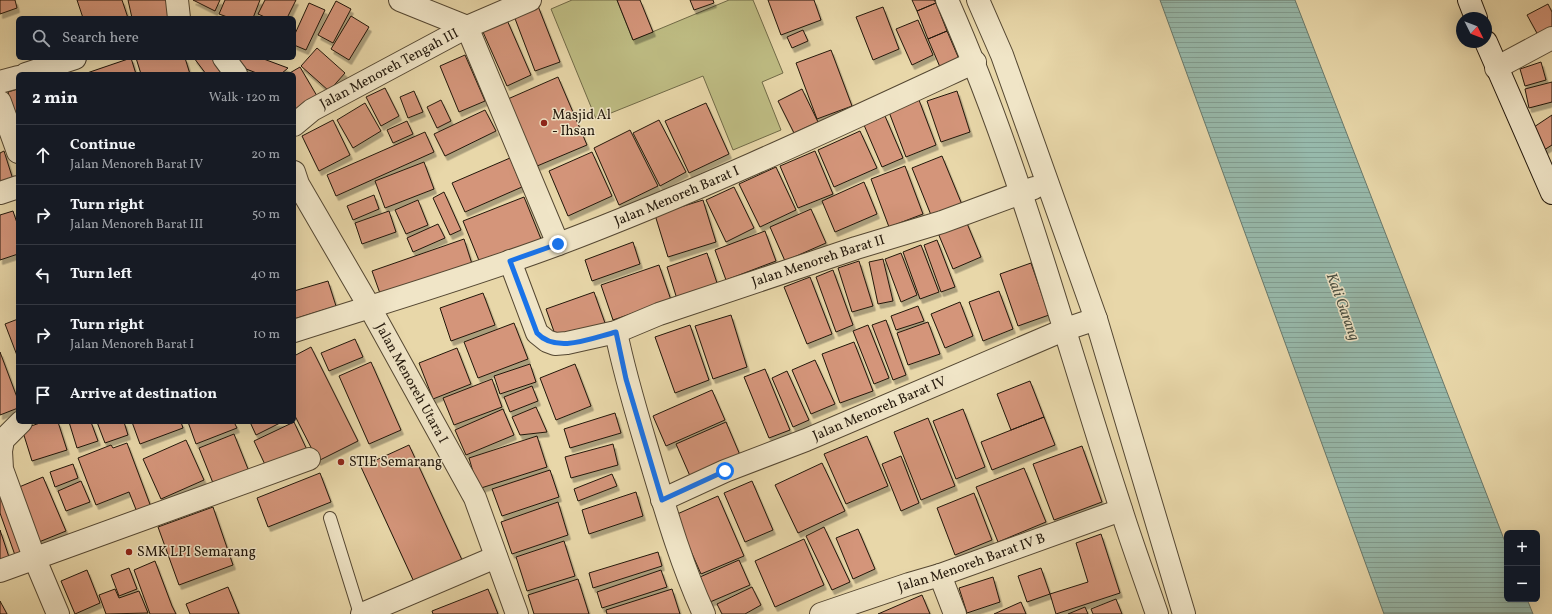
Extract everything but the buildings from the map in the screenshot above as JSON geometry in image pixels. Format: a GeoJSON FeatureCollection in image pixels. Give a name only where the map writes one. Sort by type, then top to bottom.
{"type":"FeatureCollection","features":[{"type":"Feature","properties":{"kind":"street"},"geometry":{"type":"LineString","coordinates":[[177,0],[179,16]]}},
{"type":"Feature","properties":{"kind":"street"},"geometry":{"type":"LineString","coordinates":[[400,0],[467,27],[558,244]]}},
{"type":"Feature","properties":{"kind":"street","name":"Jalan Menoreh Tengah III"},"geometry":{"type":"LineString","coordinates":[[296,123],[312,110],[467,27],[530,0]]}},
{"type":"Feature","properties":{"kind":"street"},"geometry":{"type":"LineString","coordinates":[[948,0],[975,62],[1020,193],[1066,329],[1121,510],[1157,614]]}},
{"type":"Feature","properties":{"kind":"street"},"geometry":{"type":"LineString","coordinates":[[978,0],[1002,55],[1096,318],[1184,614]]}},
{"type":"Feature","properties":{"kind":"street"},"geometry":{"type":"LineString","coordinates":[[1469,0],[1474,12]]}},
{"type":"Feature","properties":{"kind":"street"},"geometry":{"type":"LineString","coordinates":[[1496,68],[1552,38]]}},
{"type":"Feature","properties":{"kind":"street"},"geometry":{"type":"LineString","coordinates":[[1488,48],[1552,193]]}},
{"type":"Feature","properties":{"kind":"street"},"geometry":{"type":"LineString","coordinates":[[32,72],[69,60]]}},
{"type":"Feature","properties":{"kind":"street"},"geometry":{"type":"LineString","coordinates":[[226,60],[234,72]]}},
{"type":"Feature","properties":{"kind":"street","name":"Jalan Menoreh Barat I"},"geometry":{"type":"LineString","coordinates":[[369,306],[558,244],[751,166],[975,62]]}},
{"type":"Feature","properties":{"kind":"street"},"geometry":{"type":"LineString","coordinates":[[0,82],[16,78]]}},
{"type":"Feature","properties":{"kind":"street"},"geometry":{"type":"LineString","coordinates":[[0,102],[16,146]]}},
{"type":"Feature","properties":{"kind":"street"},"geometry":{"type":"LineString","coordinates":[[296,178],[298,184],[369,306],[296,331]]}},
{"type":"Feature","properties":{"kind":"street","name":"Jalan Menoreh Barat II"},"geometry":{"type":"LineString","coordinates":[[510,261],[537,333],[542,338],[555,344],[567,343],[616,332],[659,314],[856,248],[942,222],[1047,184]]}},
{"type":"Feature","properties":{"kind":"street"},"geometry":{"type":"LineString","coordinates":[[0,193],[16,188]]}},
{"type":"Feature","properties":{"kind":"street","name":"Jalan Menoreh Utara I"},"geometry":{"type":"LineString","coordinates":[[369,306],[475,498],[517,614]]}},
{"type":"Feature","properties":{"kind":"street","name":"Jalan Menoreh Barat IV"},"geometry":{"type":"LineString","coordinates":[[662,500],[725,471],[806,440],[1066,329],[1096,318]]}},
{"type":"Feature","properties":{"kind":"street"},"geometry":{"type":"LineString","coordinates":[[616,332],[626,379],[662,500],[687,576],[704,614]]}},
{"type":"Feature","properties":{"kind":"street"},"geometry":{"type":"LineString","coordinates":[[16,427],[3,440],[1,451],[2,470],[34,557],[58,614]]}},
{"type":"Feature","properties":{"kind":"street"},"geometry":{"type":"LineString","coordinates":[[0,571],[34,557],[309,459]]}},
{"type":"Feature","properties":{"kind":"street","name":"Jalan Menoreh Barat IV B"},"geometry":{"type":"LineString","coordinates":[[821,614],[940,575],[1121,510]]}},
{"type":"Feature","properties":{"kind":"street"},"geometry":{"type":"LineString","coordinates":[[361,614],[496,557]]}},
{"type":"Feature","properties":{"kind":"street"},"geometry":{"type":"LineString","coordinates":[[940,575],[955,614]]}},
{"type":"Feature","properties":{"kind":"lane"},"geometry":{"type":"LineString","coordinates":[[330,518],[361,614]]}},
{"type":"Feature","properties":{"kind":"shaded area"},"geometry":{"type":"Polygon","coordinates":[[[572,0],[617,0],[633,40],[729,0],[753,0],[783,73],[762,82],[781,130],[733,150],[703,76],[596,119],[551,9],[572,0]]]}},
{"type":"Feature","properties":{"kind":"water","name":"Kali Garang"},"geometry":{"type":"Polygon","coordinates":[[[1160,0],[1295,0],[1504,539],[1504,602],[1528,602],[1533,614],[1384,614],[1160,0]]]}},
{"type":"Feature","properties":{"kind":"place","name":"Masjid Al - Ihsan"},"geometry":{"type":"Point","coordinates":[544,123]}},
{"type":"Feature","properties":{"kind":"place","name":"STIE Semarang"},"geometry":{"type":"Point","coordinates":[341,462]}},
{"type":"Feature","properties":{"kind":"place","name":"SMK LPI Semarang"},"geometry":{"type":"Point","coordinates":[129,552]}},
{"type":"Feature","properties":{"kind":"route"},"geometry":{"type":"LineString","coordinates":[[558,244],[510,261],[537,333],[547,342],[555,344],[567,343],[616,332],[626,379],[662,500],[725,471]]}}]}
